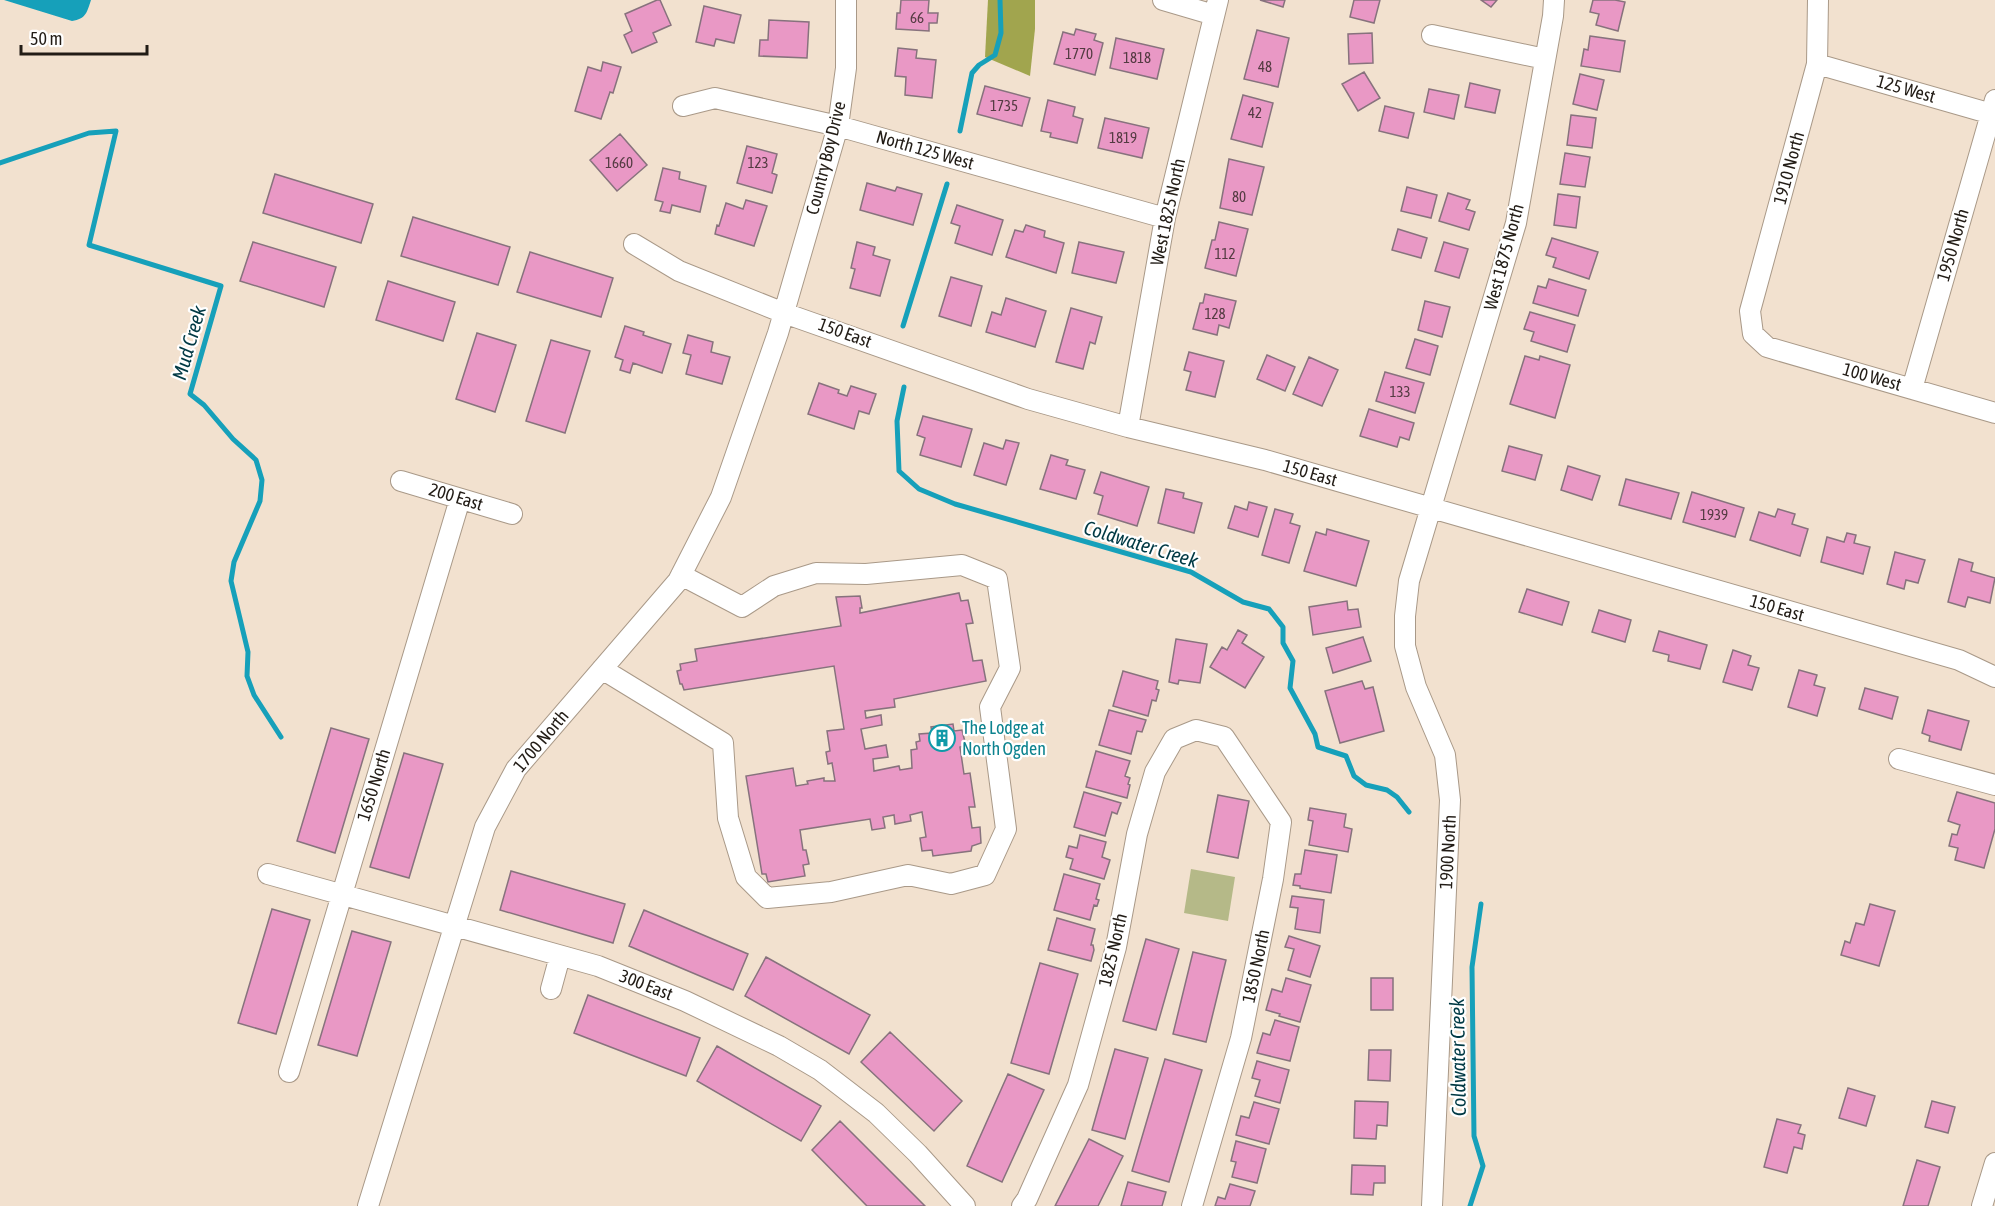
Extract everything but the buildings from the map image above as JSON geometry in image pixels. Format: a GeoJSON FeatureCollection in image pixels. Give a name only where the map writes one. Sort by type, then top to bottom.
{"type":"FeatureCollection","features":[{"type":"Feature","properties":{"kind":"street","name":"Country Boy Drive"},"geometry":{"type":"LineString","coordinates":[[784,313],[838,126],[846,68],[846,0]]}},
{"type":"Feature","properties":{"kind":"street"},"geometry":{"type":"LineString","coordinates":[[1163,0],[1216,7]]}},
{"type":"Feature","properties":{"kind":"street","name":"West 1875 North"},"geometry":{"type":"LineString","coordinates":[[1431,508],[1516,223],[1554,0]]}},
{"type":"Feature","properties":{"kind":"street","name":"1910 North"},"geometry":{"type":"LineString","coordinates":[[1753,334],[1750,311],[1817,64],[1818,0]]}},
{"type":"Feature","properties":{"kind":"street","name":"West 1825 North"},"geometry":{"type":"LineString","coordinates":[[1128,427],[1165,218],[1216,7]]}},
{"type":"Feature","properties":{"kind":"street"},"geometry":{"type":"LineString","coordinates":[[1432,35],[1545,59]]}},
{"type":"Feature","properties":{"kind":"street","name":"125 West"},"geometry":{"type":"LineString","coordinates":[[1817,64],[1994,110]]}},
{"type":"Feature","properties":{"kind":"street","name":"North 125 West"},"geometry":{"type":"LineString","coordinates":[[683,106],[715,98],[838,126],[1165,218]]}},
{"type":"Feature","properties":{"kind":"street","name":"1950 North"},"geometry":{"type":"LineString","coordinates":[[1912,389],[1994,110]]}},
{"type":"Feature","properties":{"kind":"street","name":"150 East"},"geometry":{"type":"LineString","coordinates":[[634,244],[679,271],[784,313],[1028,399],[1128,427],[1265,460],[1959,660],[1995,677]]}},
{"type":"Feature","properties":{"kind":"street","name":"1700 North"},"geometry":{"type":"LineString","coordinates":[[368,1206],[485,827],[516,769],[678,582],[721,497],[784,313]]}},
{"type":"Feature","properties":{"kind":"street","name":"100 West"},"geometry":{"type":"LineString","coordinates":[[1753,334],[1767,347],[1995,413]]}},
{"type":"Feature","properties":{"kind":"street","name":"200 East"},"geometry":{"type":"LineString","coordinates":[[401,481],[512,514]]}},
{"type":"Feature","properties":{"kind":"street","name":"1650 North"},"geometry":{"type":"LineString","coordinates":[[289,1072],[460,499]]}},
{"type":"Feature","properties":{"kind":"street","name":"1900 North"},"geometry":{"type":"LineString","coordinates":[[1431,508],[1409,581],[1405,616],[1405,646],[1416,687],[1445,754],[1450,800],[1432,1206]]}},
{"type":"Feature","properties":{"kind":"street"},"geometry":{"type":"LineString","coordinates":[[602,669],[723,743],[728,818],[746,877],[767,898],[831,892],[908,875],[951,884],[985,875],[1006,829],[990,707],[1010,668],[997,579],[962,565],[866,574],[816,573],[774,586],[742,607],[681,575]]}},
{"type":"Feature","properties":{"kind":"street","name":"1825 North"},"geometry":{"type":"LineString","coordinates":[[1022,1206],[1078,1085],[1116,946],[1137,834],[1155,772],[1174,740],[1196,730],[1224,737]]}},
{"type":"Feature","properties":{"kind":"street","name":"1850 North"},"geometry":{"type":"LineString","coordinates":[[1192,1206],[1241,1038],[1273,879],[1281,822],[1224,737]]}},
{"type":"Feature","properties":{"kind":"street"},"geometry":{"type":"LineString","coordinates":[[1899,759],[1995,784]]}},
{"type":"Feature","properties":{"kind":"street","name":"300 East"},"geometry":{"type":"LineString","coordinates":[[268,874],[598,966],[686,1001],[779,1046],[820,1070],[876,1113],[918,1154],[965,1206]]}},
{"type":"Feature","properties":{"kind":"street"},"geometry":{"type":"LineString","coordinates":[[551,988],[560,956]]}},
{"type":"Feature","properties":{"kind":"street"},"geometry":{"type":"LineString","coordinates":[[1982,1206],[1995,1163]]}},
{"type":"Feature","properties":{"kind":"green space"},"geometry":{"type":"Polygon","coordinates":[[[988,0],[1035,0],[1035,29],[1030,76],[985,57],[988,0]]]}},
{"type":"Feature","properties":{"kind":"green space"},"geometry":{"type":"Polygon","coordinates":[[[1191,869],[1235,877],[1228,921],[1184,913],[1191,869]]]}},
{"type":"Feature","properties":{"kind":"water"},"geometry":{"type":"Polygon","coordinates":[[[4,0],[91,0],[83,17],[72,21],[4,0]]]}},
{"type":"Feature","properties":{"kind":"waterway","name":"Coldwater Creek"},"geometry":{"type":"LineString","coordinates":[[960,131],[972,73],[979,65],[995,55],[1001,33],[1000,0]]}},
{"type":"Feature","properties":{"kind":"waterway","name":"Mud Creek"},"geometry":{"type":"LineString","coordinates":[[0,163],[89,133],[116,131],[89,245],[221,286],[190,394],[204,405],[233,439],[256,460],[262,480],[260,501],[234,562],[231,581],[248,652],[247,676],[254,695],[281,737]]}},
{"type":"Feature","properties":{"kind":"waterway","name":"Coldwater Creek"},"geometry":{"type":"LineString","coordinates":[[903,326],[947,184]]}},
{"type":"Feature","properties":{"kind":"waterway","name":"Coldwater Creek"},"geometry":{"type":"LineString","coordinates":[[904,387],[897,421],[899,471],[919,489],[955,504],[1191,572],[1243,602],[1269,609],[1283,627],[1283,643],[1293,661],[1290,688],[1315,734],[1318,747],[1346,756],[1354,776],[1366,785],[1387,790],[1397,797],[1409,812]]}},
{"type":"Feature","properties":{"kind":"waterway","name":"Coldwater Creek"},"geometry":{"type":"LineString","coordinates":[[1470,1206],[1483,1166],[1474,1136],[1472,967],[1481,904]]}},
{"type":"Feature","properties":{"kind":"place","name":"The Lodge at North Ogden"},"geometry":{"type":"Point","coordinates":[942,738]}}]}
